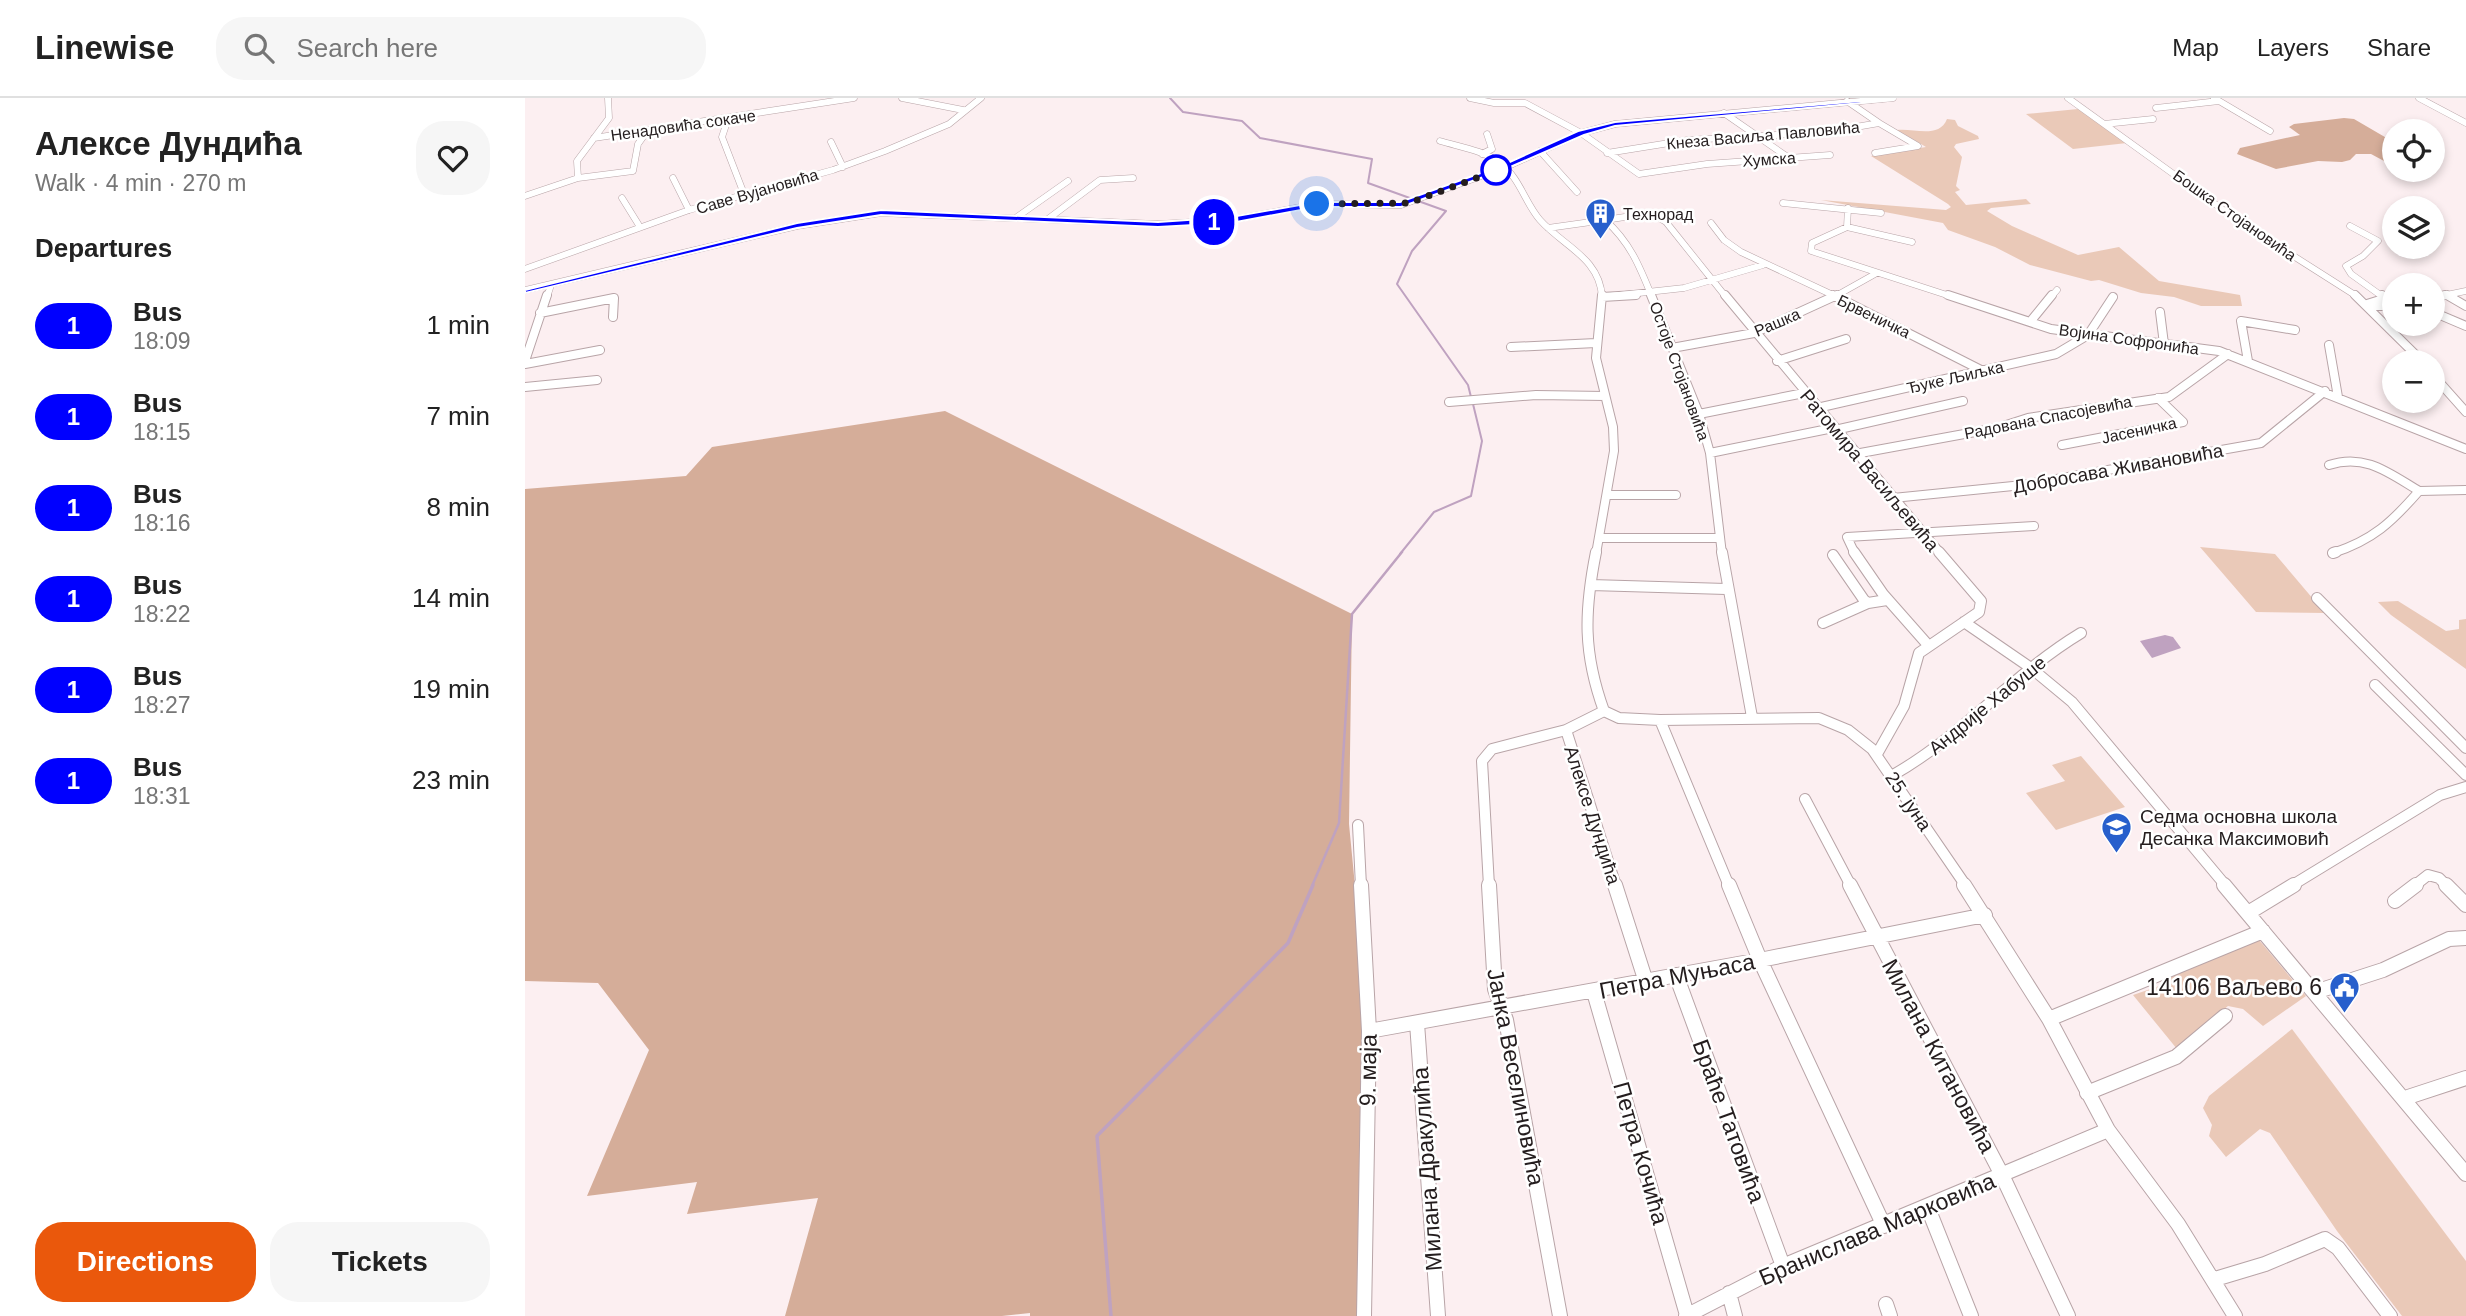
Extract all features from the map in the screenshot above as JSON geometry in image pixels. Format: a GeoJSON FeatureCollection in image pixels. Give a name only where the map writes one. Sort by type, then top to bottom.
{"type":"FeatureCollection","features":[{"type":"Feature","properties":{"kind":"street"},"geometry":{"type":"LineString","coordinates":[[577,178],[577,162],[609,118],[608,98]]}},
{"type":"Feature","properties":{"kind":"street","name":"Ненадовића сокаче"},"geometry":{"type":"LineString","coordinates":[[594,138],[854,98]]}},
{"type":"Feature","properties":{"kind":"street"},"geometry":{"type":"LineString","coordinates":[[902,98],[963,110]]}},
{"type":"Feature","properties":{"kind":"street","name":"Саве Вујановића"},"geometry":{"type":"LineString","coordinates":[[525,269],[689,210],[843,167],[947,125],[981,98]]}},
{"type":"Feature","properties":{"kind":"street"},"geometry":{"type":"LineString","coordinates":[[1470,98],[1495,103],[1527,101]]}},
{"type":"Feature","properties":{"kind":"street"},"geometry":{"type":"LineString","coordinates":[[525,290],[700,248],[846,217],[936,213],[1200,223],[1317,204],[1409,203],[1506,167],[1581,133],[1643,119],[1893,98]]}},
{"type":"Feature","properties":{"kind":"street","name":"Бошка Стојановића"},"geometry":{"type":"LineString","coordinates":[[2068,98],[2240,222],[2369,305],[2412,350]]}},
{"type":"Feature","properties":{"kind":"street"},"geometry":{"type":"LineString","coordinates":[[2419,98],[2466,123]]}},
{"type":"Feature","properties":{"kind":"street","name":"Кнеза Васиља Павловића"},"geometry":{"type":"LineString","coordinates":[[1851,100],[1879,123]]}},
{"type":"Feature","properties":{"kind":"street"},"geometry":{"type":"LineString","coordinates":[[2156,108],[2217,100],[2270,131]]}},
{"type":"Feature","properties":{"kind":"street","name":"Хумска"},"geometry":{"type":"LineString","coordinates":[[1527,101],[1581,133],[1642,175],[1778,155],[1789,158],[1831,155]]}},
{"type":"Feature","properties":{"kind":"street"},"geometry":{"type":"LineString","coordinates":[[1724,113],[1778,155]]}},
{"type":"Feature","properties":{"kind":"street"},"geometry":{"type":"LineString","coordinates":[[728,119],[722,137],[744,194]]}},
{"type":"Feature","properties":{"kind":"street"},"geometry":{"type":"LineString","coordinates":[[2104,124],[2153,119]]}},
{"type":"Feature","properties":{"kind":"street"},"geometry":{"type":"LineString","coordinates":[[1875,153],[1918,146],[1879,123]]}},
{"type":"Feature","properties":{"kind":"street","name":"Кнеза Васиља Павловића"},"geometry":{"type":"LineString","coordinates":[[1607,153],[1678,141],[1827,132],[1879,123]]}},
{"type":"Feature","properties":{"kind":"street"},"geometry":{"type":"LineString","coordinates":[[525,196],[577,178],[633,170],[638,144],[648,130]]}},
{"type":"Feature","properties":{"kind":"street"},"geometry":{"type":"LineString","coordinates":[[1482,154],[1492,149],[1487,134]]}},
{"type":"Feature","properties":{"kind":"street"},"geometry":{"type":"LineString","coordinates":[[1440,141],[1482,154],[1506,167],[1548,228],[1596,272],[1602,297],[1596,362],[1613,420],[1615,449],[1585,607],[1585,650],[1604,711]]}},
{"type":"Feature","properties":{"kind":"street"},"geometry":{"type":"LineString","coordinates":[[831,142],[843,167]]}},
{"type":"Feature","properties":{"kind":"street"},"geometry":{"type":"LineString","coordinates":[[1540,151],[1577,192]]}},
{"type":"Feature","properties":{"kind":"street"},"geometry":{"type":"LineString","coordinates":[[673,178],[689,210]]}},
{"type":"Feature","properties":{"kind":"street"},"geometry":{"type":"LineString","coordinates":[[1048,219],[1100,180],[1133,178]]}},
{"type":"Feature","properties":{"kind":"street"},"geometry":{"type":"LineString","coordinates":[[1017,217],[1068,181]]}},
{"type":"Feature","properties":{"kind":"street"},"geometry":{"type":"LineString","coordinates":[[622,198],[640,227]]}},
{"type":"Feature","properties":{"kind":"street"},"geometry":{"type":"LineString","coordinates":[[1783,203],[1881,213]]}},
{"type":"Feature","properties":{"kind":"street"},"geometry":{"type":"LineString","coordinates":[[1848,208],[1847,227],[1912,242]]}},
{"type":"Feature","properties":{"kind":"street","name":"Ратомира Васиљевића"},"geometry":{"type":"LineString","coordinates":[[1605,220],[1646,213],[1658,215],[1777,361],[1980,601],[1979,612],[1964,622]]}},
{"type":"Feature","properties":{"kind":"street"},"geometry":{"type":"LineString","coordinates":[[1548,228],[1605,220]]}},
{"type":"Feature","properties":{"kind":"street","name":"Остоје Стојановића"},"geometry":{"type":"LineString","coordinates":[[1605,220],[1631,249],[1699,414],[1710,453],[1726,589],[1752,717]]}},
{"type":"Feature","properties":{"kind":"street","name":"Брвеничка"},"geometry":{"type":"LineString","coordinates":[[1710,223],[1726,243],[1763,265],[1779,268],[1983,371]]}},
{"type":"Feature","properties":{"kind":"street"},"geometry":{"type":"LineString","coordinates":[[2350,226],[2378,241],[2363,257],[2346,266],[2348,271],[2383,296],[2383,299],[2369,305]]}},
{"type":"Feature","properties":{"kind":"street","name":"Војина Софронића"},"geometry":{"type":"LineString","coordinates":[[1847,227],[1812,243],[1811,251],[1875,274],[2030,322],[2088,335],[2228,354],[2466,449]]}},
{"type":"Feature","properties":{"kind":"street"},"geometry":{"type":"LineString","coordinates":[[1602,297],[1652,295],[1715,283],[1763,265]]}},
{"type":"Feature","properties":{"kind":"street","name":"Рашка"},"geometry":{"type":"LineString","coordinates":[[1672,348],[1754,333],[1835,297],[1875,274]]}},
{"type":"Feature","properties":{"kind":"street"},"geometry":{"type":"LineString","coordinates":[[551,285],[525,362],[600,351]]}},
{"type":"Feature","properties":{"kind":"street"},"geometry":{"type":"LineString","coordinates":[[2030,322],[2057,290]]}},
{"type":"Feature","properties":{"kind":"street"},"geometry":{"type":"LineString","coordinates":[[2446,295],[2463,293]]}},
{"type":"Feature","properties":{"kind":"street"},"geometry":{"type":"LineString","coordinates":[[2446,295],[2466,306]]}},
{"type":"Feature","properties":{"kind":"street"},"geometry":{"type":"LineString","coordinates":[[2088,335],[2113,297]]}},
{"type":"Feature","properties":{"kind":"street"},"geometry":{"type":"LineString","coordinates":[[540,313],[614,298],[613,317]]}},
{"type":"Feature","properties":{"kind":"street"},"geometry":{"type":"LineString","coordinates":[[2369,305],[2382,306]]}},
{"type":"Feature","properties":{"kind":"street"},"geometry":{"type":"LineString","coordinates":[[2160,312],[2164,344]]}},
{"type":"Feature","properties":{"kind":"street"},"geometry":{"type":"LineString","coordinates":[[2445,317],[2466,326]]}},
{"type":"Feature","properties":{"kind":"street"},"geometry":{"type":"LineString","coordinates":[[2248,361],[2241,321],[2295,330]]}},
{"type":"Feature","properties":{"kind":"street","name":"Ђуке Љиљка"},"geometry":{"type":"LineString","coordinates":[[1817,408],[2056,354],[2088,335]]}},
{"type":"Feature","properties":{"kind":"street"},"geometry":{"type":"LineString","coordinates":[[1777,361],[1846,339]]}},
{"type":"Feature","properties":{"kind":"street"},"geometry":{"type":"LineString","coordinates":[[1511,347],[1596,343]]}},
{"type":"Feature","properties":{"kind":"street"},"geometry":{"type":"LineString","coordinates":[[2329,345],[2339,397]]}},
{"type":"Feature","properties":{"kind":"street","name":"Радована Спасојевића"},"geometry":{"type":"LineString","coordinates":[[1855,454],[1997,428],[2028,418],[2173,395],[2228,354]]}},
{"type":"Feature","properties":{"kind":"street"},"geometry":{"type":"LineString","coordinates":[[525,387],[597,380]]}},
{"type":"Feature","properties":{"kind":"street"},"geometry":{"type":"LineString","coordinates":[[2445,388],[2466,412]]}},
{"type":"Feature","properties":{"kind":"street","name":"Добросава Живановића"},"geometry":{"type":"LineString","coordinates":[[1893,498],[2023,485],[2262,443],[2271,439],[2325,391]]}},
{"type":"Feature","properties":{"kind":"street"},"geometry":{"type":"LineString","coordinates":[[1699,414],[1804,393]]}},
{"type":"Feature","properties":{"kind":"street"},"geometry":{"type":"LineString","coordinates":[[1449,402],[1536,395],[1605,396]]}},
{"type":"Feature","properties":{"kind":"street","name":"Јасеничка"},"geometry":{"type":"LineString","coordinates":[[2061,445],[2183,422],[2158,398]]}},
{"type":"Feature","properties":{"kind":"street"},"geometry":{"type":"LineString","coordinates":[[1710,453],[1963,401]]}},
{"type":"Feature","properties":{"kind":"street"},"geometry":{"type":"LineString","coordinates":[[2329,465],[2344,458],[2358,458],[2419,491],[2466,490]]}},
{"type":"Feature","properties":{"kind":"street"},"geometry":{"type":"LineString","coordinates":[[2333,553],[2386,528],[2419,491]]}},
{"type":"Feature","properties":{"kind":"street"},"geometry":{"type":"LineString","coordinates":[[1608,495],[1676,495]]}},
{"type":"Feature","properties":{"kind":"street"},"geometry":{"type":"LineString","coordinates":[[1928,645],[1887,600],[1859,562],[1847,537],[2034,526]]}},
{"type":"Feature","properties":{"kind":"street"},"geometry":{"type":"LineString","coordinates":[[1600,538],[1720,538]]}},
{"type":"Feature","properties":{"kind":"street"},"geometry":{"type":"LineString","coordinates":[[1833,555],[1860,597],[1868,603]]}},
{"type":"Feature","properties":{"kind":"street"},"geometry":{"type":"LineString","coordinates":[[1591,586],[1726,589]]}},
{"type":"Feature","properties":{"kind":"street"},"geometry":{"type":"LineString","coordinates":[[2317,598],[2466,748]]}},
{"type":"Feature","properties":{"kind":"street"},"geometry":{"type":"LineString","coordinates":[[1823,623],[1868,603],[1887,600]]}},
{"type":"Feature","properties":{"kind":"street"},"geometry":{"type":"LineString","coordinates":[[1877,754],[1903,706],[1916,658],[1928,645],[1964,622],[2031,668],[2072,702],[2466,1174]]}},
{"type":"Feature","properties":{"kind":"street","name":"Андрије Хабуше"},"geometry":{"type":"LineString","coordinates":[[1893,775],[1919,761],[2031,668],[2081,633]]}},
{"type":"Feature","properties":{"kind":"street"},"geometry":{"type":"LineString","coordinates":[[2375,685],[2466,775]]}},
{"type":"Feature","properties":{"kind":"street","name":"25. јуна"},"geometry":{"type":"LineString","coordinates":[[1604,711],[1619,718],[1660,720],[1752,717],[1826,720],[1858,737],[1877,754],[1985,915],[2049,1019],[2108,1130],[2215,1279],[2235,1316]]}},
{"type":"Feature","properties":{"kind":"street","name":"Алексе Дундића"},"geometry":{"type":"LineString","coordinates":[[1604,711],[1566,730],[1646,982]]}},
{"type":"Feature","properties":{"kind":"street"},"geometry":{"type":"LineString","coordinates":[[1660,720],[1760,960],[1884,1227]]}},
{"type":"Feature","properties":{"kind":"street","name":"Јанка Веселиновића"},"geometry":{"type":"LineString","coordinates":[[1560,1316],[1503,1008],[1494,981],[1483,757],[1492,749],[1566,730]]}},
{"type":"Feature","properties":{"kind":"street"},"geometry":{"type":"LineString","coordinates":[[2248,913],[2440,795],[2466,787]]}},
{"type":"Feature","properties":{"kind":"street","name":"Милана Китановића"},"geometry":{"type":"LineString","coordinates":[[1805,799],[2002,1175],[2068,1316]]}},
{"type":"Feature","properties":{"kind":"street","name":"9. маја"},"geometry":{"type":"LineString","coordinates":[[1357,825],[1369,1031],[1364,1316]]}},
{"type":"Feature","properties":{"kind":"street"},"geometry":{"type":"LineString","coordinates":[[2395,901],[2428,875],[2439,878],[2466,905]]}},
{"type":"Feature","properties":{"kind":"street","name":"Петра Муњаса"},"geometry":{"type":"LineString","coordinates":[[1369,1031],[1594,992],[1985,915]]}},
{"type":"Feature","properties":{"kind":"street"},"geometry":{"type":"LineString","coordinates":[[2049,1019],[2263,931]]}},
{"type":"Feature","properties":{"kind":"street"},"geometry":{"type":"LineString","coordinates":[[2315,992],[2383,970],[2449,939],[2466,938]]}},
{"type":"Feature","properties":{"kind":"street","name":"Браће Татовића"},"geometry":{"type":"LineString","coordinates":[[1676,975],[1783,1266]]}},
{"type":"Feature","properties":{"kind":"street","name":"Петра Кочића"},"geometry":{"type":"LineString","coordinates":[[1594,992],[1687,1316]]}},
{"type":"Feature","properties":{"kind":"street"},"geometry":{"type":"LineString","coordinates":[[2087,1093],[2176,1057],[2225,1016]]}},
{"type":"Feature","properties":{"kind":"street","name":"Милана Дракулића"},"geometry":{"type":"LineString","coordinates":[[1417,1023],[1438,1316]]}},
{"type":"Feature","properties":{"kind":"street"},"geometry":{"type":"LineString","coordinates":[[2405,1098],[2466,1078]]}},
{"type":"Feature","properties":{"kind":"street","name":"Бранислава Марковића"},"geometry":{"type":"LineString","coordinates":[[1687,1316],[1783,1266],[1884,1227],[2108,1130]]}},
{"type":"Feature","properties":{"kind":"street"},"geometry":{"type":"LineString","coordinates":[[1928,1208],[1972,1316]]}},
{"type":"Feature","properties":{"kind":"street"},"geometry":{"type":"LineString","coordinates":[[2215,1279],[2265,1264],[2325,1239],[2338,1248],[2390,1316]]}},
{"type":"Feature","properties":{"kind":"street"},"geometry":{"type":"LineString","coordinates":[[1729,1293],[1735,1316]]}},
{"type":"Feature","properties":{"kind":"shaded area"},"geometry":{"type":"Polygon","coordinates":[[[2078,109],[2127,143],[2073,149],[2026,114],[2078,109]]]}},
{"type":"Feature","properties":{"kind":"shaded area"},"geometry":{"type":"Polygon","coordinates":[[[1947,119],[1955,120],[1958,126],[1979,139],[1956,144],[1954,147],[1962,157],[1956,186],[1960,190],[1955,192],[1966,205],[2026,199],[2031,204],[1991,208],[1987,211],[2012,226],[2078,255],[2119,247],[2159,281],[2240,295],[2242,306],[2201,306],[2174,297],[2141,293],[2099,280],[2091,281],[2030,265],[1995,247],[1948,230],[1943,223],[1821,200],[1946,210],[1951,207],[1871,156],[1926,147],[1897,130],[1932,131],[1943,125],[1947,119]]]}},
{"type":"Feature","properties":{"kind":"shaded area"},"geometry":{"type":"Polygon","coordinates":[[[2354,119],[2382,135],[2382,160],[2371,154],[2356,154],[2350,160],[2342,162],[2318,161],[2276,169],[2237,154],[2240,148],[2300,135],[2289,127],[2294,124],[2354,119]]]}},
{"type":"Feature","properties":{"kind":"shaded area"},"geometry":{"type":"Polygon","coordinates":[[[945,411],[1352,614],[1349,824],[1369,1031],[1364,1316],[1030,1316],[1030,1313],[1002,1316],[785,1316],[818,1198],[687,1214],[697,1182],[587,1196],[649,1050],[598,983],[525,981],[525,489],[686,476],[712,447],[945,411]]]}},
{"type":"Feature","properties":{"kind":"shaded area"},"geometry":{"type":"Polygon","coordinates":[[[2200,547],[2275,554],[2325,613],[2256,612],[2200,547]]]}},
{"type":"Feature","properties":{"kind":"shaded area"},"geometry":{"type":"Polygon","coordinates":[[[2398,601],[2446,631],[2459,629],[2459,620],[2466,619],[2466,669],[2391,615],[2378,602],[2398,601]]]}},
{"type":"Feature","properties":{"kind":"shaded area"},"geometry":{"type":"Polygon","coordinates":[[[2165,635],[2173,637],[2181,648],[2152,658],[2140,641],[2165,635]]]}},
{"type":"Feature","properties":{"kind":"shaded area"},"geometry":{"type":"Polygon","coordinates":[[[2081,756],[2125,807],[2056,830],[2026,793],[2065,781],[2052,765],[2081,756]]]}},
{"type":"Feature","properties":{"kind":"shaded area"},"geometry":{"type":"Polygon","coordinates":[[[2259,940],[2306,996],[2263,1026],[2243,1009],[2228,1006],[2177,1049],[2133,995],[2168,983],[2165,978],[2259,940]]]}},
{"type":"Feature","properties":{"kind":"shaded area"},"geometry":{"type":"Polygon","coordinates":[[[2292,1029],[2466,1261],[2466,1316],[2402,1316],[2337,1231],[2270,1133],[2260,1129],[2226,1157],[2209,1136],[2212,1125],[2203,1108],[2209,1096],[2292,1029]]]}},
{"type":"Feature","properties":{"kind":"waterway"},"geometry":{"type":"LineString","coordinates":[[1170,98],[1183,112],[1242,121],[1260,138],[1372,159],[1368,183],[1446,211],[1412,251],[1397,284],[1468,385],[1471,397]]}},
{"type":"Feature","properties":{"kind":"waterway"},"geometry":{"type":"LineString","coordinates":[[1400,554],[1434,512],[1471,496],[1482,441],[1473,404]]}},
{"type":"Feature","properties":{"kind":"waterway"},"geometry":{"type":"LineString","coordinates":[[1312,886],[1339,823],[1352,614],[1402,552]]}},
{"type":"Feature","properties":{"kind":"waterway"},"geometry":{"type":"LineString","coordinates":[[1111,1316],[1097,1136],[1288,943],[1313,885]]}},
{"type":"Feature","properties":{"kind":"bus line","name":"1"},"geometry":{"type":"LineString","coordinates":[[525,290],[797,226],[881,213],[936,213],[1158,224],[1231,220],[1317,204],[1401,205],[1457,182],[1506,167],[1581,133],[1615,124],[1643,119],[1893,98]]}},
{"type":"Feature","properties":{"kind":"place","name":"Технорад"},"geometry":{"type":"Point","coordinates":[1600,241]}},
{"type":"Feature","properties":{"kind":"place","name":"Седма основна школа Десанка Максимовић"},"geometry":{"type":"Point","coordinates":[2117,854]}},
{"type":"Feature","properties":{"kind":"place","name":"14106 Ваљево 6"},"geometry":{"type":"Point","coordinates":[2345,1014]}},
{"type":"Feature","properties":{"kind":"route"},"geometry":{"type":"LineString","coordinates":[[1317,204],[1391,206],[1409,203],[1457,182],[1506,167],[1496,170]]}}]}
